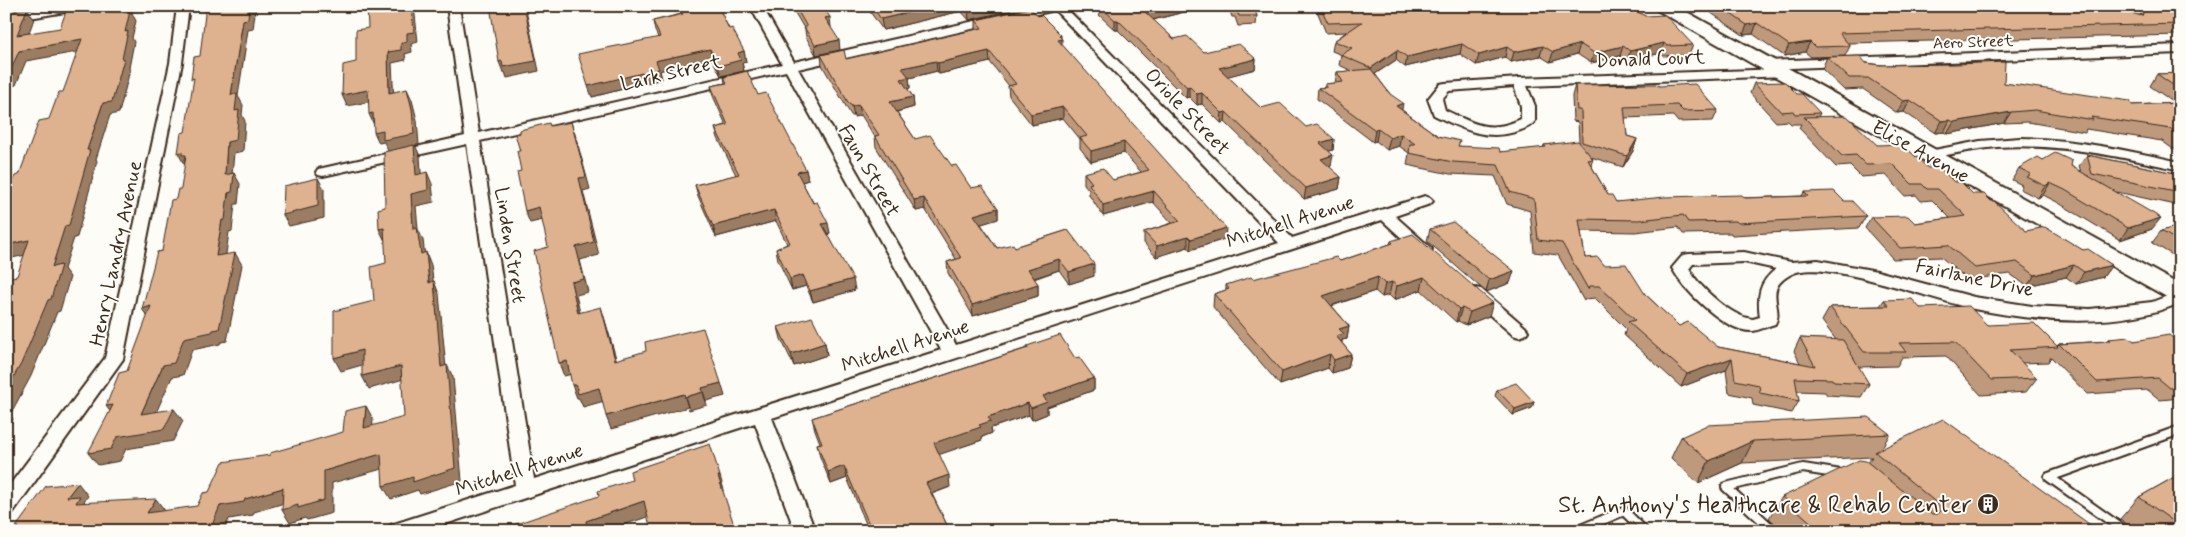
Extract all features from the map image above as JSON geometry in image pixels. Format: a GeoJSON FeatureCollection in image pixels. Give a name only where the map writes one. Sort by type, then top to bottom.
{"type":"FeatureCollection","features":[{"type":"Feature","properties":{"kind":"street"},"geometry":{"type":"LineString","coordinates":[[6,18],[77,6]]}},
{"type":"Feature","properties":{"kind":"street","name":"Henry Landry Avenue"},"geometry":{"type":"LineString","coordinates":[[6,506],[114,359],[176,63],[183,6]]}},
{"type":"Feature","properties":{"kind":"street","name":"Linden Street"},"geometry":{"type":"LineString","coordinates":[[453,6],[526,490]]}},
{"type":"Feature","properties":{"kind":"street","name":"Faun Street"},"geometry":{"type":"LineString","coordinates":[[756,6],[788,66],[952,353]]}},
{"type":"Feature","properties":{"kind":"street","name":"Lark Street"},"geometry":{"type":"LineString","coordinates":[[323,172],[1058,6]]}},
{"type":"Feature","properties":{"kind":"street","name":"Oriole Street"},"geometry":{"type":"LineString","coordinates":[[1058,6],[1289,244]]}},
{"type":"Feature","properties":{"kind":"street","name":"Elise Avenue"},"geometry":{"type":"LineString","coordinates":[[1663,6],[2180,296]]}},
{"type":"Feature","properties":{"kind":"street","name":"Aero Street"},"geometry":{"type":"LineString","coordinates":[[1775,69],[2180,48]]}},
{"type":"Feature","properties":{"kind":"street","name":"Donald Court"},"geometry":{"type":"LineString","coordinates":[[1519,82],[1528,106],[1528,121],[1509,131],[1479,132],[1439,112],[1435,99],[1445,87],[1519,82],[1775,69]]}},
{"type":"Feature","properties":{"kind":"street"},"geometry":{"type":"LineString","coordinates":[[1929,155],[1998,143],[2039,142],[2103,149],[2180,166]]}},
{"type":"Feature","properties":{"kind":"street","name":"Mitchell Avenue"},"geometry":{"type":"LineString","coordinates":[[398,531],[1425,201]]}},
{"type":"Feature","properties":{"kind":"street"},"geometry":{"type":"LineString","coordinates":[[1384,214],[1437,260]]}},
{"type":"Feature","properties":{"kind":"street","name":"Fairlane Drive"},"geometry":{"type":"LineString","coordinates":[[1792,267],[1772,279],[1765,294],[1769,320],[1752,325],[1727,316],[1685,279],[1680,268],[1689,259],[1744,257],[1792,267],[1818,265],[1877,276],[1974,303],[2032,312],[2090,315],[2155,307],[2180,296]]}},
{"type":"Feature","properties":{"kind":"street"},"geometry":{"type":"LineString","coordinates":[[1466,285],[1519,331]]}},
{"type":"Feature","properties":{"kind":"street"},"geometry":{"type":"LineString","coordinates":[[761,415],[805,531]]}},
{"type":"Feature","properties":{"kind":"lane"},"geometry":{"type":"LineString","coordinates":[[2125,531],[2049,477],[2180,430]]}},
{"type":"Feature","properties":{"kind":"lane"},"geometry":{"type":"LineString","coordinates":[[1774,531],[1726,487],[1803,468],[1847,475]]}},
{"type":"Feature","properties":{"kind":"lane"},"geometry":{"type":"LineString","coordinates":[[1576,531],[1624,511],[1644,531]]}},
{"type":"Feature","properties":{"kind":"building"},"geometry":{"type":"Polygon","coordinates":[[[68,6],[124,6],[123,12],[130,11],[125,32],[128,31],[122,59],[124,59],[112,102],[103,103],[87,150],[90,150],[69,225],[65,226],[52,267],[61,265],[51,299],[48,300],[21,364],[6,390],[6,278],[17,276],[29,240],[6,245],[6,195],[15,176],[19,175],[39,121],[49,119],[59,92],[63,92],[82,39],[19,51],[9,74],[6,74],[6,12],[27,9],[17,35],[60,28],[68,6]]]}},
{"type":"Feature","properties":{"kind":"building"},"geometry":{"type":"Polygon","coordinates":[[[206,6],[249,6],[248,19],[243,20],[231,95],[237,94],[235,111],[239,110],[236,140],[227,142],[225,175],[234,173],[232,192],[228,193],[225,220],[222,220],[216,256],[235,253],[219,329],[184,338],[174,363],[163,365],[141,414],[174,409],[164,429],[117,437],[111,449],[88,453],[113,405],[106,406],[119,373],[127,371],[151,306],[142,309],[157,252],[162,251],[171,200],[176,199],[178,189],[181,189],[186,155],[182,155],[182,152],[178,153],[181,133],[185,132],[194,78],[191,79],[194,57],[200,56],[206,6]]]}},
{"type":"Feature","properties":{"kind":"building"},"geometry":{"type":"Polygon","coordinates":[[[367,6],[411,6],[414,32],[407,33],[407,42],[401,43],[401,50],[388,52],[389,93],[407,89],[412,109],[414,134],[383,140],[383,130],[374,132],[373,113],[369,114],[368,90],[342,95],[343,65],[356,62],[356,30],[368,28],[367,6]]]}},
{"type":"Feature","properties":{"kind":"building"},"geometry":{"type":"Polygon","coordinates":[[[490,6],[524,6],[536,61],[503,67],[502,61],[499,62],[490,6]]]}},
{"type":"Feature","properties":{"kind":"building"},"geometry":{"type":"Polygon","coordinates":[[[679,6],[718,6],[729,29],[732,28],[744,51],[738,53],[741,60],[718,66],[710,49],[656,61],[659,69],[588,86],[578,54],[660,37],[653,21],[683,14],[679,6]]]}},
{"type":"Feature","properties":{"kind":"building"},"geometry":{"type":"Polygon","coordinates":[[[795,6],[822,6],[830,17],[825,18],[839,40],[815,45],[804,27],[807,27],[795,6]]]}},
{"type":"Feature","properties":{"kind":"building"},"geometry":{"type":"Polygon","coordinates":[[[872,6],[937,6],[881,19],[872,6]]]}},
{"type":"Feature","properties":{"kind":"building"},"geometry":{"type":"Polygon","coordinates":[[[965,6],[985,6],[968,10],[965,6]]]}},
{"type":"Feature","properties":{"kind":"building"},"geometry":{"type":"Polygon","coordinates":[[[1100,6],[1167,6],[1145,12],[1174,39],[1187,36],[1204,52],[1239,44],[1256,59],[1219,68],[1261,108],[1280,103],[1306,127],[1317,124],[1334,139],[1320,143],[1333,155],[1321,159],[1341,177],[1306,188],[1226,112],[1222,113],[1202,93],[1197,94],[1189,86],[1187,87],[1118,20],[1115,20],[1100,6]]]}},
{"type":"Feature","properties":{"kind":"building"},"geometry":{"type":"Polygon","coordinates":[[[1232,6],[1253,6],[1257,16],[1239,16],[1236,8],[1232,6]]]}},
{"type":"Feature","properties":{"kind":"building"},"geometry":{"type":"Polygon","coordinates":[[[1320,6],[1628,6],[1645,16],[1665,15],[1693,45],[1667,46],[1664,43],[1630,51],[1623,46],[1594,53],[1580,44],[1553,52],[1543,46],[1514,52],[1507,47],[1479,55],[1462,44],[1407,57],[1397,50],[1371,68],[1341,55],[1352,48],[1334,41],[1362,22],[1328,23],[1320,6]]]}},
{"type":"Feature","properties":{"kind":"building"},"geometry":{"type":"Polygon","coordinates":[[[1719,6],[2016,6],[2021,9],[2109,7],[2142,16],[2145,7],[2180,7],[2180,24],[1839,33],[1850,46],[1815,47],[1810,42],[1789,45],[1757,23],[1747,25],[1719,6]]]}},
{"type":"Feature","properties":{"kind":"building"},"geometry":{"type":"Polygon","coordinates":[[[1030,8],[1038,16],[1041,15],[1061,35],[1059,36],[1062,39],[1058,40],[1226,228],[1191,239],[1188,236],[1157,246],[1144,232],[1180,221],[1154,191],[1103,205],[1089,184],[1092,183],[1084,173],[1103,168],[1113,180],[1149,170],[1124,142],[1091,151],[1080,138],[1087,136],[1063,107],[1031,114],[1008,86],[1016,84],[989,51],[938,63],[936,61],[902,68],[909,77],[901,79],[913,97],[890,102],[915,139],[930,135],[952,166],[956,165],[971,188],[982,186],[998,208],[974,215],[997,248],[1013,244],[1015,247],[1068,230],[1094,264],[1069,272],[1059,259],[1028,269],[1038,284],[972,305],[947,262],[961,258],[924,198],[914,200],[875,136],[879,135],[859,105],[852,106],[849,104],[821,55],[844,50],[846,59],[982,28],[976,20],[1030,8]]]}},
{"type":"Feature","properties":{"kind":"building"},"geometry":{"type":"Polygon","coordinates":[[[1860,56],[1866,63],[1880,65],[2005,62],[2004,83],[2130,101],[2132,105],[2180,103],[2180,136],[2171,129],[2091,117],[2093,120],[2035,110],[2011,112],[1954,122],[1950,120],[1942,121],[1910,100],[1903,101],[1868,78],[1849,78],[1827,57],[1860,56]]]}},
{"type":"Feature","properties":{"kind":"building"},"geometry":{"type":"Polygon","coordinates":[[[1371,69],[1390,94],[1403,103],[1396,106],[1438,136],[1460,141],[1458,146],[1499,148],[1500,152],[1578,141],[1593,159],[1588,160],[1608,195],[1612,195],[1616,202],[1664,197],[1742,195],[1745,198],[1808,196],[1804,192],[1834,191],[1844,201],[1852,201],[1866,216],[1738,223],[1736,221],[1688,222],[1683,215],[1639,220],[1579,219],[1585,258],[1598,257],[1604,265],[1626,264],[1645,294],[1679,326],[1688,322],[1718,347],[1815,366],[1800,338],[1843,340],[1869,384],[1834,382],[1832,379],[1795,378],[1799,401],[1760,393],[1759,385],[1735,380],[1732,358],[1687,374],[1628,322],[1635,320],[1599,286],[1589,286],[1588,289],[1562,243],[1538,240],[1534,199],[1510,192],[1498,165],[1453,162],[1409,153],[1410,144],[1415,144],[1401,134],[1390,138],[1378,129],[1375,130],[1318,88],[1327,87],[1325,84],[1343,82],[1337,72],[1371,69]]]}},
{"type":"Feature","properties":{"kind":"building"},"geometry":{"type":"Polygon","coordinates":[[[747,71],[758,95],[766,93],[806,170],[797,172],[813,203],[817,202],[828,223],[822,224],[853,279],[810,291],[803,275],[790,279],[776,249],[790,243],[774,210],[713,226],[695,185],[739,174],[715,128],[728,125],[711,86],[727,83],[724,77],[747,71]]]}},
{"type":"Feature","properties":{"kind":"building"},"geometry":{"type":"Polygon","coordinates":[[[2180,73],[2180,90],[2157,74],[2180,73]]]}},
{"type":"Feature","properties":{"kind":"building"},"geometry":{"type":"Polygon","coordinates":[[[1785,82],[1797,94],[1802,94],[1820,113],[1795,114],[1793,111],[1781,112],[1754,83],[1785,82]]]}},
{"type":"Feature","properties":{"kind":"building"},"geometry":{"type":"Polygon","coordinates":[[[1656,84],[1659,86],[1695,84],[1718,110],[1683,111],[1677,105],[1624,107],[1627,136],[1637,139],[1627,156],[1582,142],[1581,110],[1577,110],[1575,85],[1656,84]]]}},
{"type":"Feature","properties":{"kind":"building"},"geometry":{"type":"Polygon","coordinates":[[[1847,116],[1877,145],[1902,144],[1928,168],[1939,167],[1954,182],[1961,182],[1973,194],[1984,194],[2026,231],[2045,227],[2083,250],[2088,249],[2112,265],[2084,272],[2074,265],[2035,275],[2017,262],[1975,268],[1948,245],[1900,248],[1871,217],[1908,216],[1915,223],[1966,216],[1938,189],[1927,189],[1922,184],[1912,184],[1892,164],[1866,165],[1856,155],[1842,156],[1804,117],[1847,116]]]}},
{"type":"Feature","properties":{"kind":"building"},"geometry":{"type":"Polygon","coordinates":[[[571,122],[586,177],[579,178],[594,242],[576,247],[584,279],[571,282],[578,313],[601,307],[615,360],[646,351],[645,342],[703,328],[721,383],[702,388],[703,392],[685,397],[684,394],[606,416],[599,388],[578,394],[576,385],[572,385],[567,361],[559,363],[534,251],[548,247],[539,207],[525,211],[517,172],[521,171],[517,151],[520,151],[515,134],[520,133],[520,130],[549,123],[550,126],[571,122]]]}},
{"type":"Feature","properties":{"kind":"building"},"geometry":{"type":"Polygon","coordinates":[[[414,145],[416,175],[427,172],[428,190],[411,194],[413,229],[417,228],[421,254],[426,252],[429,283],[434,281],[441,367],[447,365],[455,468],[413,482],[413,477],[383,486],[381,454],[324,471],[324,500],[298,508],[298,505],[282,510],[283,488],[245,499],[244,502],[220,506],[210,530],[205,531],[17,531],[19,527],[16,527],[46,486],[78,483],[67,497],[80,496],[76,503],[156,499],[147,513],[197,506],[203,493],[209,492],[223,462],[270,455],[270,453],[343,432],[345,411],[366,406],[364,428],[404,417],[401,366],[362,376],[362,350],[334,358],[334,311],[374,301],[371,267],[386,263],[384,228],[379,229],[378,209],[385,207],[384,152],[414,145]]]}},
{"type":"Feature","properties":{"kind":"building"},"geometry":{"type":"Polygon","coordinates":[[[2055,153],[2072,161],[2071,166],[2161,218],[2128,228],[2065,190],[2050,183],[2045,186],[2027,177],[2031,174],[2019,168],[2038,157],[2043,160],[2055,153]]]}},
{"type":"Feature","properties":{"kind":"building"},"geometry":{"type":"Polygon","coordinates":[[[2087,155],[2180,174],[2180,192],[2092,174],[2087,155]]]}},
{"type":"Feature","properties":{"kind":"building"},"geometry":{"type":"Polygon","coordinates":[[[318,178],[318,206],[283,215],[284,186],[318,178]]]}},
{"type":"Feature","properties":{"kind":"building"},"geometry":{"type":"Polygon","coordinates":[[[1453,222],[1514,271],[1489,280],[1430,229],[1453,222]]]}},
{"type":"Feature","properties":{"kind":"building"},"geometry":{"type":"Polygon","coordinates":[[[2180,226],[2180,242],[2161,231],[2180,226]]]}},
{"type":"Feature","properties":{"kind":"building"},"geometry":{"type":"Polygon","coordinates":[[[1413,234],[1493,303],[1470,312],[1462,308],[1459,309],[1424,277],[1397,286],[1392,282],[1385,284],[1378,277],[1323,296],[1349,326],[1339,329],[1344,334],[1336,336],[1351,354],[1334,360],[1330,354],[1282,372],[1214,294],[1229,289],[1226,285],[1251,277],[1253,279],[1336,257],[1340,261],[1393,243],[1391,241],[1413,234]]]}},
{"type":"Feature","properties":{"kind":"building"},"geometry":{"type":"Polygon","coordinates":[[[1912,299],[1920,308],[1969,306],[1987,325],[2034,323],[2058,347],[2010,350],[2037,378],[1991,380],[1955,342],[1899,343],[1906,352],[1864,352],[1830,307],[1889,306],[1884,300],[1912,299]]]}},
{"type":"Feature","properties":{"kind":"building"},"geometry":{"type":"Polygon","coordinates":[[[812,317],[825,343],[791,354],[778,327],[812,317]]]}},
{"type":"Feature","properties":{"kind":"building"},"geometry":{"type":"Polygon","coordinates":[[[1060,335],[1075,358],[1079,357],[1094,378],[1043,396],[1047,402],[1031,408],[1028,403],[988,417],[991,421],[979,425],[981,427],[934,443],[949,475],[926,483],[950,531],[872,531],[844,466],[828,472],[817,444],[822,443],[812,418],[1028,348],[1027,346],[1060,335]]]}},
{"type":"Feature","properties":{"kind":"building"},"geometry":{"type":"Polygon","coordinates":[[[2169,335],[2174,339],[2180,337],[2180,387],[2170,388],[2158,378],[2097,382],[2059,344],[2110,341],[2108,339],[2129,337],[2134,341],[2169,335]]]}},
{"type":"Feature","properties":{"kind":"building"},"geometry":{"type":"Polygon","coordinates":[[[1516,383],[1534,402],[1515,409],[1497,390],[1516,383]]]}},
{"type":"Feature","properties":{"kind":"building"},"geometry":{"type":"Polygon","coordinates":[[[1868,417],[1890,434],[1753,441],[1709,461],[1681,437],[1707,425],[1868,417]]]}},
{"type":"Feature","properties":{"kind":"building"},"geometry":{"type":"Polygon","coordinates":[[[1943,419],[2099,531],[1821,531],[1782,497],[1859,460],[1866,461],[1932,514],[1938,514],[1942,510],[1939,505],[1875,452],[1943,419]]]}},
{"type":"Feature","properties":{"kind":"building"},"geometry":{"type":"Polygon","coordinates":[[[710,444],[736,531],[651,531],[644,501],[586,521],[588,531],[495,531],[599,496],[598,491],[632,480],[630,471],[710,444]]]}},
{"type":"Feature","properties":{"kind":"building"},"geometry":{"type":"Polygon","coordinates":[[[2180,474],[2180,526],[2139,497],[2180,474]]]}},
{"type":"Feature","properties":{"kind":"building"},"geometry":{"type":"Polygon","coordinates":[[[1632,522],[1641,531],[1613,531],[1632,522]]]}},
{"type":"Feature","properties":{"kind":"place","name":"St. Anthony's Healthcare & Rehab Center"},"geometry":{"type":"Point","coordinates":[1988,504]}}]}
